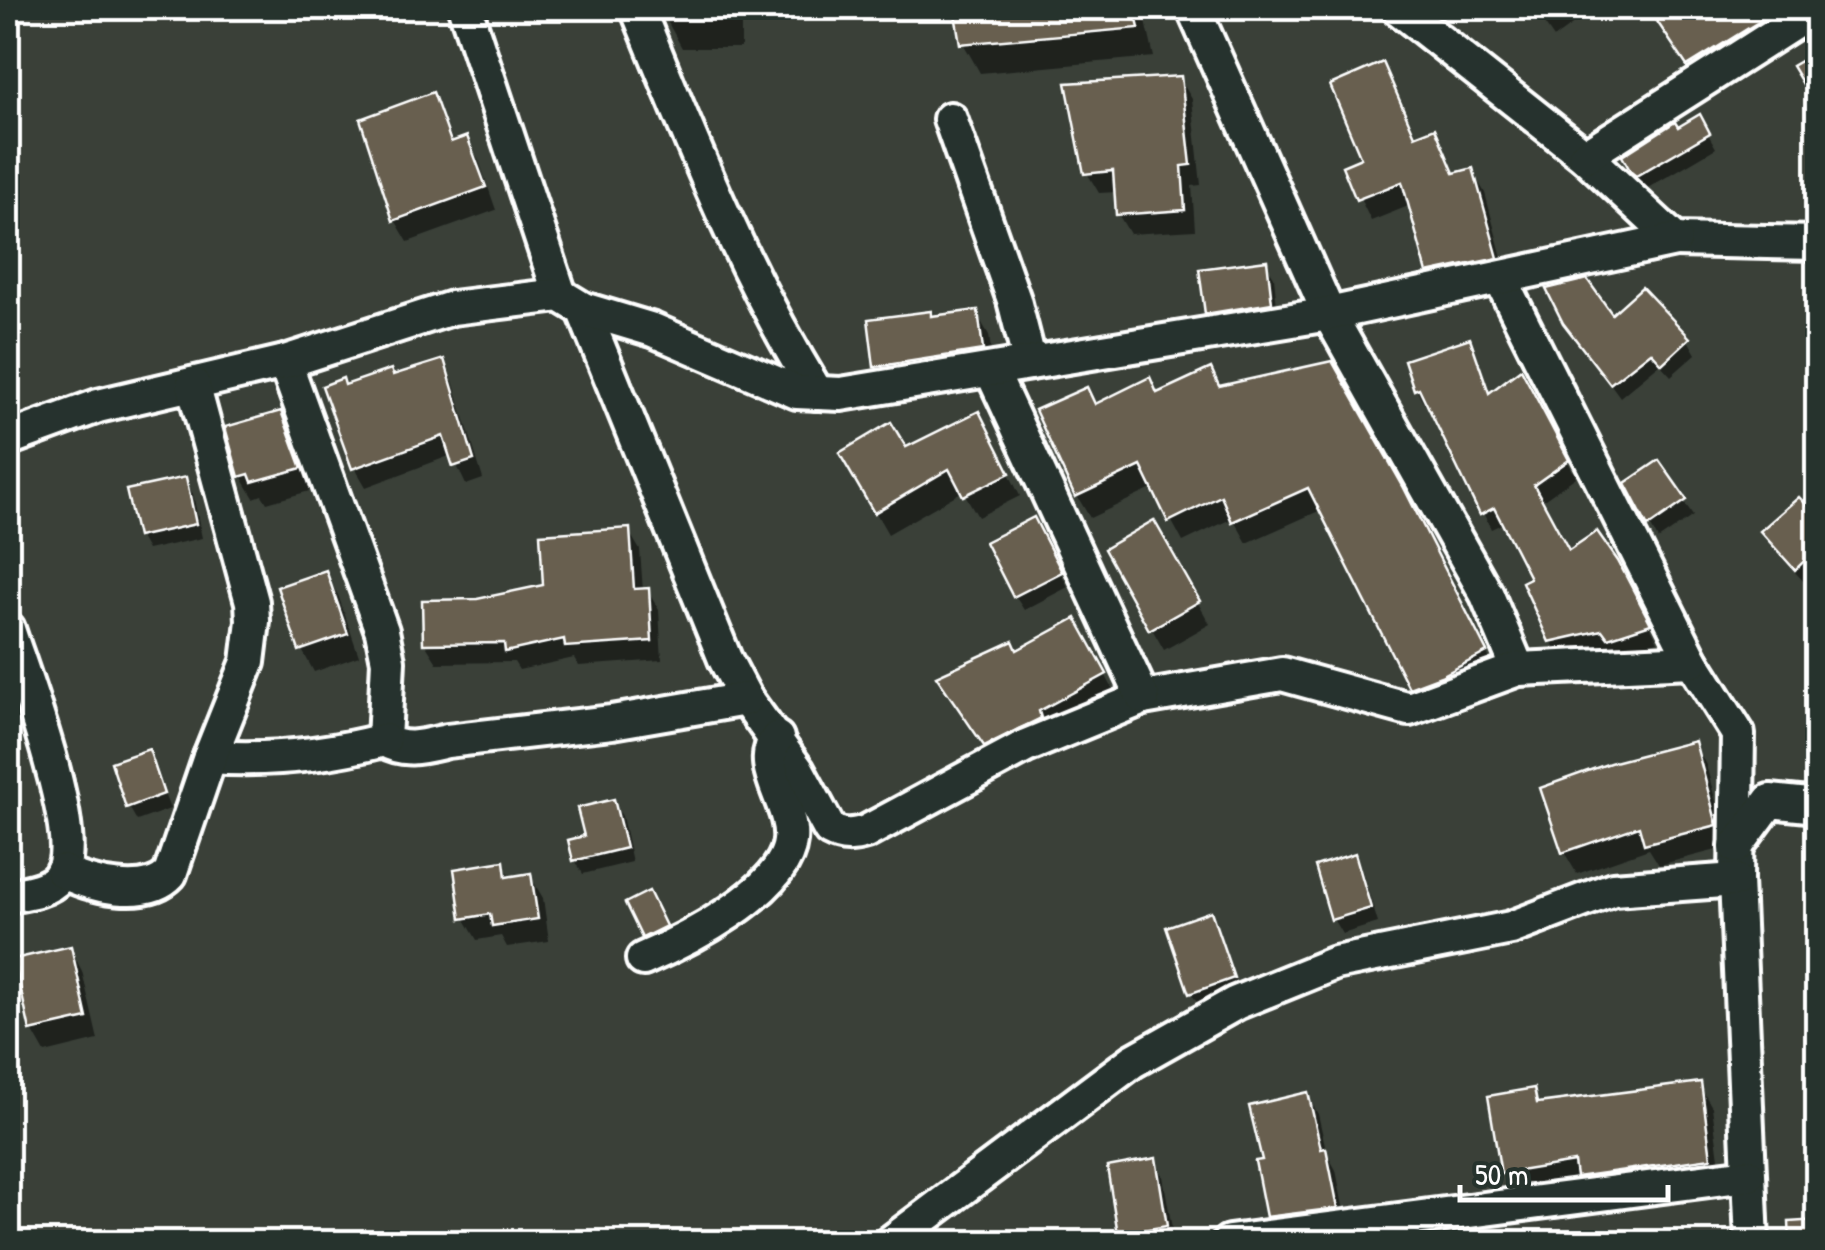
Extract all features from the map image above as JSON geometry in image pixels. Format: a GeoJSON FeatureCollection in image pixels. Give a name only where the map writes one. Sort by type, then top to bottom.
{"type":"FeatureCollection","features":[{"type":"Feature","properties":{"kind":"street"},"geometry":{"type":"LineString","coordinates":[[465,8],[571,302],[725,659],[746,699],[776,738],[830,830],[853,836],[866,832],[1026,746],[1143,698],[1282,674],[1409,709],[1518,670],[1692,661]]}},
{"type":"Feature","properties":{"kind":"street"},"geometry":{"type":"LineString","coordinates":[[636,8],[717,204],[774,323],[817,393]]}},
{"type":"Feature","properties":{"kind":"street"},"geometry":{"type":"LineString","coordinates":[[1193,8],[1329,314],[1486,595],[1518,670]]}},
{"type":"Feature","properties":{"kind":"street"},"geometry":{"type":"LineString","coordinates":[[1398,8],[1585,156],[1675,240]]}},
{"type":"Feature","properties":{"kind":"street"},"geometry":{"type":"LineString","coordinates":[[1585,156],[1816,8]]}},
{"type":"Feature","properties":{"kind":"street"},"geometry":{"type":"LineString","coordinates":[[950,119],[1014,300],[1030,364]]}},
{"type":"Feature","properties":{"kind":"street"},"geometry":{"type":"LineString","coordinates":[[8,439],[98,406],[285,362],[452,308],[571,302],[653,330],[797,392],[840,394],[1329,314],[1675,240],[1818,243]]}},
{"type":"Feature","properties":{"kind":"street"},"geometry":{"type":"LineString","coordinates":[[1500,278],[1692,661],[1738,734],[1736,880],[1752,1242]]}},
{"type":"Feature","properties":{"kind":"street"},"geometry":{"type":"LineString","coordinates":[[285,362],[382,631],[388,661],[384,740]]}},
{"type":"Feature","properties":{"kind":"street"},"geometry":{"type":"LineString","coordinates":[[991,370],[1143,698]]}},
{"type":"Feature","properties":{"kind":"street"},"geometry":{"type":"LineString","coordinates":[[62,871],[101,886],[153,886],[165,880],[174,868],[210,757],[248,662],[252,602],[193,384]]}},
{"type":"Feature","properties":{"kind":"street"},"geometry":{"type":"LineString","coordinates":[[8,629],[54,775],[66,848],[57,880],[33,892],[8,896]]}},
{"type":"Feature","properties":{"kind":"street"},"geometry":{"type":"LineString","coordinates":[[210,757],[242,759],[334,753],[384,740],[398,748],[411,749],[702,709],[746,699]]}},
{"type":"Feature","properties":{"kind":"street"},"geometry":{"type":"LineString","coordinates":[[643,959],[703,930],[743,902],[782,864],[790,844],[790,822],[768,759],[776,738]]}},
{"type":"Feature","properties":{"kind":"street"},"geometry":{"type":"LineString","coordinates":[[1736,847],[1770,801],[1818,806]]}},
{"type":"Feature","properties":{"kind":"street"},"geometry":{"type":"LineString","coordinates":[[891,1242],[1132,1061],[1236,1003],[1334,963],[1511,928],[1613,889],[1736,880]]}},
{"type":"Feature","properties":{"kind":"street"},"geometry":{"type":"LineString","coordinates":[[1229,1242],[1748,1175]]}},
{"type":"Feature","properties":{"kind":"building"},"geometry":{"type":"Polygon","coordinates":[[[954,8],[1134,8],[1139,28],[960,44],[954,8]]]}},
{"type":"Feature","properties":{"kind":"building"},"geometry":{"type":"Polygon","coordinates":[[[1648,8],[1781,8],[1687,66],[1648,8]]]}},
{"type":"Feature","properties":{"kind":"building"},"geometry":{"type":"Polygon","coordinates":[[[1818,51],[1818,109],[1792,66],[1818,51]]]}},
{"type":"Feature","properties":{"kind":"building"},"geometry":{"type":"Polygon","coordinates":[[[1383,62],[1415,136],[1435,128],[1454,173],[1473,168],[1498,258],[1427,273],[1402,182],[1356,200],[1342,166],[1361,158],[1330,85],[1383,62]]]}},
{"type":"Feature","properties":{"kind":"building"},"geometry":{"type":"Polygon","coordinates":[[[1181,76],[1191,165],[1182,166],[1185,210],[1116,215],[1113,171],[1084,174],[1066,83],[1181,76]]]}},
{"type":"Feature","properties":{"kind":"building"},"geometry":{"type":"Polygon","coordinates":[[[433,92],[451,142],[467,136],[486,187],[393,221],[360,119],[433,92]]]}},
{"type":"Feature","properties":{"kind":"building"},"geometry":{"type":"Polygon","coordinates":[[[1700,114],[1710,133],[1636,176],[1631,172],[1622,156],[1675,122],[1678,127],[1700,114]]]}},
{"type":"Feature","properties":{"kind":"building"},"geometry":{"type":"Polygon","coordinates":[[[1267,260],[1272,303],[1205,314],[1199,269],[1267,260]]]}},
{"type":"Feature","properties":{"kind":"building"},"geometry":{"type":"Polygon","coordinates":[[[1587,279],[1612,314],[1642,287],[1690,338],[1662,364],[1651,352],[1610,384],[1563,323],[1546,289],[1587,279]]]}},
{"type":"Feature","properties":{"kind":"building"},"geometry":{"type":"Polygon","coordinates":[[[978,310],[983,350],[874,367],[868,319],[978,310]]]}},
{"type":"Feature","properties":{"kind":"building"},"geometry":{"type":"Polygon","coordinates":[[[1470,338],[1489,393],[1521,369],[1569,460],[1534,485],[1569,550],[1597,531],[1618,561],[1651,624],[1608,638],[1602,630],[1549,642],[1522,582],[1530,578],[1494,508],[1480,515],[1419,388],[1414,390],[1404,360],[1470,338]]]}},
{"type":"Feature","properties":{"kind":"building"},"geometry":{"type":"Polygon","coordinates":[[[444,359],[474,460],[453,467],[443,436],[352,469],[322,386],[343,378],[345,385],[391,369],[393,375],[444,359]]]}},
{"type":"Feature","properties":{"kind":"building"},"geometry":{"type":"Polygon","coordinates":[[[1332,361],[1404,488],[1487,652],[1409,688],[1308,488],[1232,522],[1221,496],[1168,522],[1141,466],[1075,497],[1035,410],[1087,387],[1095,404],[1150,377],[1157,393],[1211,368],[1219,386],[1332,361]]]}},
{"type":"Feature","properties":{"kind":"building"},"geometry":{"type":"Polygon","coordinates":[[[281,411],[302,468],[252,482],[249,474],[239,477],[225,427],[281,411]]]}},
{"type":"Feature","properties":{"kind":"building"},"geometry":{"type":"Polygon","coordinates":[[[979,411],[1010,473],[963,496],[949,469],[874,513],[839,453],[891,422],[906,447],[979,411]]]}},
{"type":"Feature","properties":{"kind":"building"},"geometry":{"type":"Polygon","coordinates":[[[1659,460],[1687,500],[1648,527],[1625,483],[1659,460]]]}},
{"type":"Feature","properties":{"kind":"building"},"geometry":{"type":"Polygon","coordinates":[[[186,477],[196,524],[137,537],[126,490],[186,477]]]}},
{"type":"Feature","properties":{"kind":"building"},"geometry":{"type":"Polygon","coordinates":[[[1799,497],[1818,517],[1818,548],[1795,570],[1760,531],[1799,497]]]}},
{"type":"Feature","properties":{"kind":"building"},"geometry":{"type":"Polygon","coordinates":[[[1034,517],[1062,572],[1013,597],[985,542],[1034,517]]]}},
{"type":"Feature","properties":{"kind":"building"},"geometry":{"type":"Polygon","coordinates":[[[1154,520],[1200,601],[1149,630],[1104,549],[1154,520]]]}},
{"type":"Feature","properties":{"kind":"building"},"geometry":{"type":"Polygon","coordinates":[[[630,528],[634,589],[649,588],[652,641],[565,647],[564,639],[505,652],[504,643],[423,644],[422,600],[477,599],[543,585],[540,534],[630,528]]]}},
{"type":"Feature","properties":{"kind":"building"},"geometry":{"type":"Polygon","coordinates":[[[326,570],[348,634],[299,651],[277,587],[326,570]]]}},
{"type":"Feature","properties":{"kind":"building"},"geometry":{"type":"Polygon","coordinates":[[[1076,618],[1107,674],[1039,711],[1041,718],[984,746],[936,676],[1013,641],[1017,650],[1076,618]]]}},
{"type":"Feature","properties":{"kind":"building"},"geometry":{"type":"Polygon","coordinates":[[[1695,741],[1717,825],[1644,844],[1639,826],[1562,853],[1540,788],[1610,763],[1695,741]]]}},
{"type":"Feature","properties":{"kind":"building"},"geometry":{"type":"Polygon","coordinates":[[[149,749],[164,794],[126,808],[111,762],[149,749]]]}},
{"type":"Feature","properties":{"kind":"building"},"geometry":{"type":"Polygon","coordinates":[[[614,799],[626,848],[573,861],[568,840],[584,836],[577,808],[614,799]]]}},
{"type":"Feature","properties":{"kind":"building"},"geometry":{"type":"Polygon","coordinates":[[[1355,853],[1371,908],[1331,920],[1315,866],[1355,853]]]}},
{"type":"Feature","properties":{"kind":"building"},"geometry":{"type":"Polygon","coordinates":[[[504,861],[506,877],[531,873],[538,919],[492,926],[490,914],[461,919],[454,869],[504,861]]]}},
{"type":"Feature","properties":{"kind":"building"},"geometry":{"type":"Polygon","coordinates":[[[649,891],[666,926],[642,938],[625,903],[649,891]]]}},
{"type":"Feature","properties":{"kind":"building"},"geometry":{"type":"Polygon","coordinates":[[[1211,911],[1234,978],[1189,994],[1166,927],[1211,911]]]}},
{"type":"Feature","properties":{"kind":"building"},"geometry":{"type":"Polygon","coordinates":[[[71,946],[87,1018],[30,1031],[14,959],[71,946]]]}},
{"type":"Feature","properties":{"kind":"building"},"geometry":{"type":"Polygon","coordinates":[[[1701,1082],[1711,1158],[1576,1177],[1574,1162],[1501,1174],[1488,1096],[1534,1088],[1537,1103],[1701,1082]]]}},
{"type":"Feature","properties":{"kind":"building"},"geometry":{"type":"Polygon","coordinates":[[[1308,1092],[1321,1149],[1326,1148],[1338,1208],[1266,1217],[1255,1161],[1262,1160],[1249,1106],[1308,1092]]]}},
{"type":"Feature","properties":{"kind":"building"},"geometry":{"type":"Polygon","coordinates":[[[1156,1158],[1167,1226],[1118,1234],[1107,1167],[1156,1158]]]}},
{"type":"Feature","properties":{"kind":"building"},"geometry":{"type":"Polygon","coordinates":[[[1818,1220],[1818,1242],[1790,1242],[1789,1222],[1818,1220]]]}}]}
